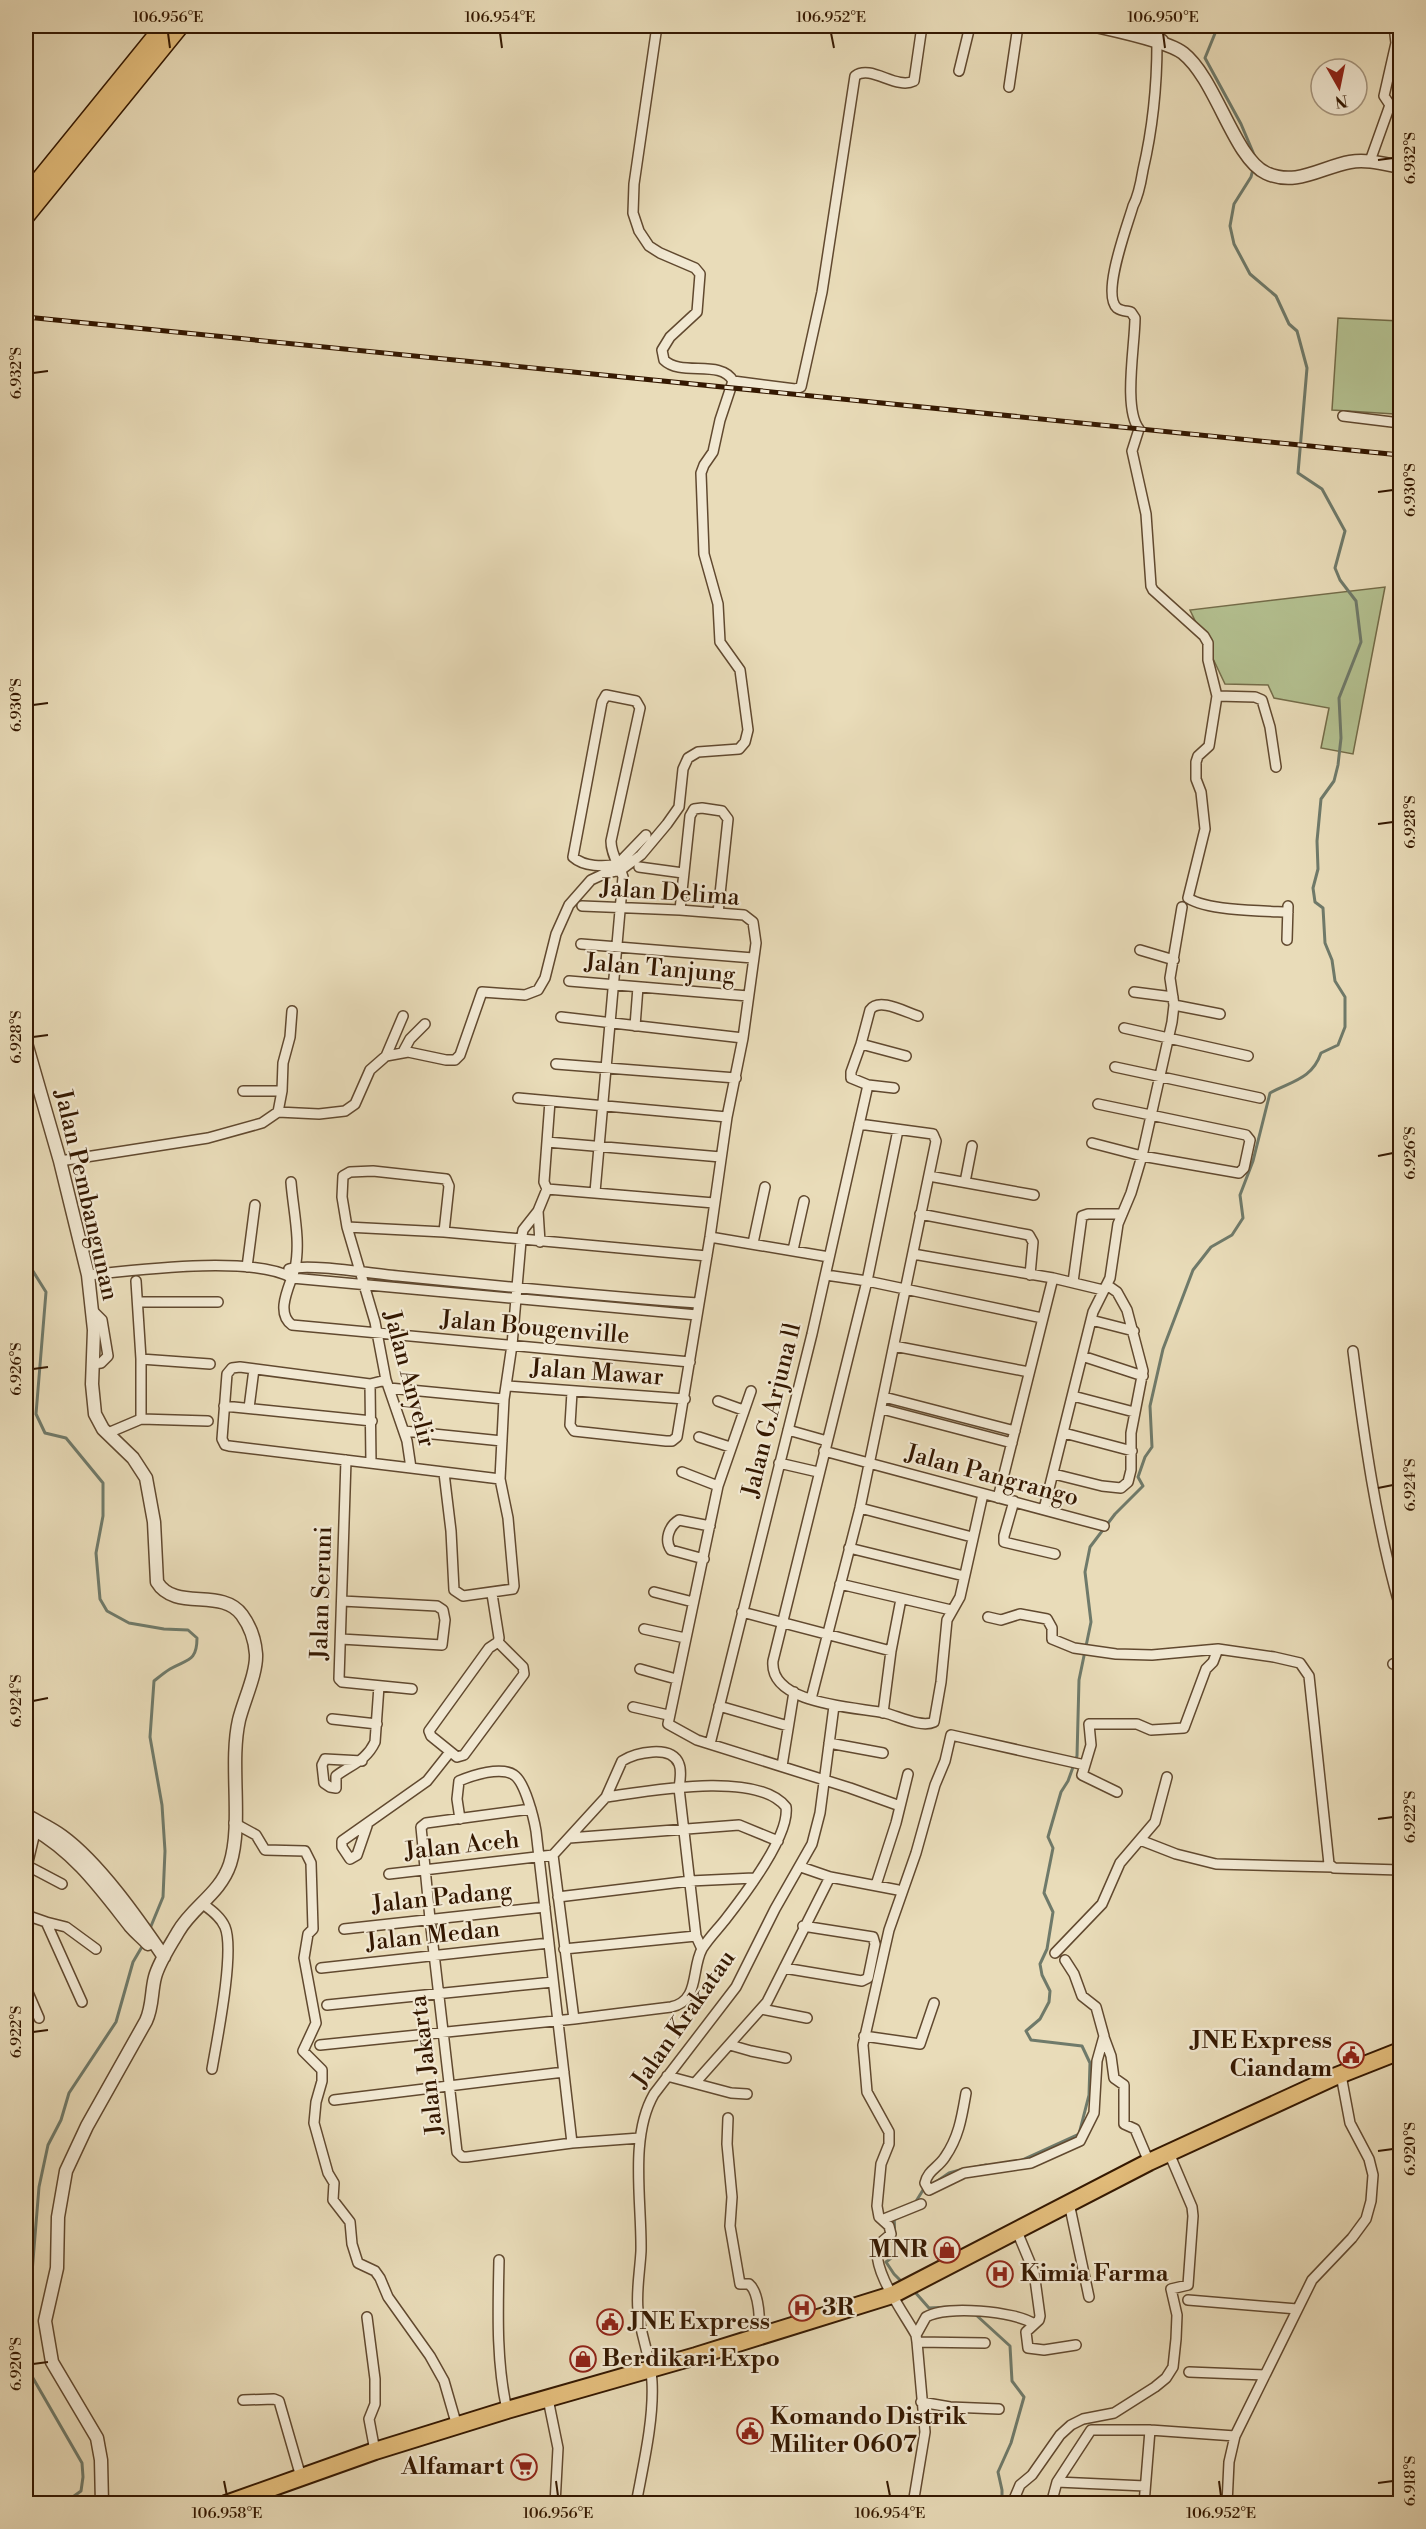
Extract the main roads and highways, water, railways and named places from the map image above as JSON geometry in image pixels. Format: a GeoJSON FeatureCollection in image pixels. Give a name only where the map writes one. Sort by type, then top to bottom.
{"type":"FeatureCollection","features":[{"type":"Feature","properties":{"kind":"highway"},"geometry":{"type":"LineString","coordinates":[[226,2504],[375,2451],[507,2410],[650,2370],[892,2295],[1149,2162],[1341,2075],[1401,2051]]}},
{"type":"Feature","properties":{"kind":"main road"},"geometry":{"type":"LineString","coordinates":[[26,195],[163,26]]}},
{"type":"Feature","properties":{"kind":"main road"},"geometry":{"type":"LineString","coordinates":[[26,217],[181,26]]}},
{"type":"Feature","properties":{"kind":"waterway"},"geometry":{"type":"LineString","coordinates":[[1218,26],[1205,58],[1241,124],[1255,157]]}},
{"type":"Feature","properties":{"kind":"waterway"},"geometry":{"type":"LineString","coordinates":[[1022,2160],[1079,2134],[1089,2095],[1090,2063],[1082,2046],[1031,2040],[1026,2031],[1040,2019],[1049,2002],[1050,1991],[1042,1975],[1040,1964],[1047,1949],[1053,1912],[1044,1893],[1053,1848],[1048,1837],[1061,1792],[1068,1781],[1077,1756],[1079,1680],[1091,1622],[1085,1572],[1090,1547],[1115,1514],[1143,1486],[1138,1477],[1145,1457],[1152,1447],[1150,1406],[1163,1349],[1193,1270],[1211,1247],[1232,1235],[1243,1218],[1240,1195],[1253,1161],[1270,1093],[1307,1074],[1321,1053],[1338,1045],[1345,1027],[1345,997],[1335,981],[1332,960],[1325,943],[1323,908],[1315,902],[1313,888],[1318,869],[1317,841],[1321,799],[1334,781],[1338,765],[1341,738],[1339,698],[1361,642],[1356,601],[1340,580],[1335,568],[1345,531],[1322,489],[1298,473],[1307,368],[1297,331],[1289,324],[1276,296],[1250,274],[1234,244],[1230,226],[1234,204],[1251,177],[1253,169]]}},
{"type":"Feature","properties":{"kind":"waterway"},"geometry":{"type":"LineString","coordinates":[[26,1260],[46,1292],[36,1414],[45,1433],[66,1438],[103,1483],[103,1516],[96,1553],[100,1599],[107,1611],[129,1623],[164,1629],[188,1630],[197,1638],[193,1656],[154,1681],[150,1737],[162,1805],[165,1851],[163,1897],[149,1931]]}},
{"type":"Feature","properties":{"kind":"waterway"},"geometry":{"type":"LineString","coordinates":[[26,2295],[31,2285],[39,2187],[48,2145],[61,2120],[69,2093],[116,2022],[133,1962],[143,1945]]}},
{"type":"Feature","properties":{"kind":"waterway"},"geometry":{"type":"LineString","coordinates":[[966,2169],[986,2165]]}},
{"type":"Feature","properties":{"kind":"waterway"},"geometry":{"type":"LineString","coordinates":[[936,2182],[949,2173],[960,2170]]}},
{"type":"Feature","properties":{"kind":"waterway"},"geometry":{"type":"LineString","coordinates":[[915,2203],[923,2190]]}},
{"type":"Feature","properties":{"kind":"waterway"},"geometry":{"type":"LineString","coordinates":[[896,2217],[893,2245],[895,2255],[886,2262],[904,2284]]}},
{"type":"Feature","properties":{"kind":"waterway"},"geometry":{"type":"LineString","coordinates":[[914,2291],[929,2308],[950,2307]]}},
{"type":"Feature","properties":{"kind":"waterway"},"geometry":{"type":"LineString","coordinates":[[975,2314],[1010,2346],[1012,2381],[1024,2397],[1011,2443],[998,2472],[1002,2504]]}},
{"type":"Feature","properties":{"kind":"waterway"},"geometry":{"type":"LineString","coordinates":[[26,2366],[82,2463],[81,2491],[63,2504]]}},
{"type":"Feature","properties":{"kind":"railway"},"geometry":{"type":"LineString","coordinates":[[26,317],[1400,455]]}},
{"type":"Feature","properties":{"kind":"place","name":"JNE Express Ciandam"},"geometry":{"type":"Point","coordinates":[1351,2055]}},
{"type":"Feature","properties":{"kind":"place","name":"MNR"},"geometry":{"type":"Point","coordinates":[947,2250]}},
{"type":"Feature","properties":{"kind":"place","name":"Kimia Farma"},"geometry":{"type":"Point","coordinates":[1000,2274]}},
{"type":"Feature","properties":{"kind":"place","name":"3R"},"geometry":{"type":"Point","coordinates":[802,2308]}},
{"type":"Feature","properties":{"kind":"place","name":"JNE Express"},"geometry":{"type":"Point","coordinates":[610,2322]}},
{"type":"Feature","properties":{"kind":"place","name":"Berdikari Expo"},"geometry":{"type":"Point","coordinates":[583,2359]}},
{"type":"Feature","properties":{"kind":"place","name":"Komando Distrik Militer 0607"},"geometry":{"type":"Point","coordinates":[750,2431]}},
{"type":"Feature","properties":{"kind":"place","name":"Alfamart"},"geometry":{"type":"Point","coordinates":[524,2467]}}]}
